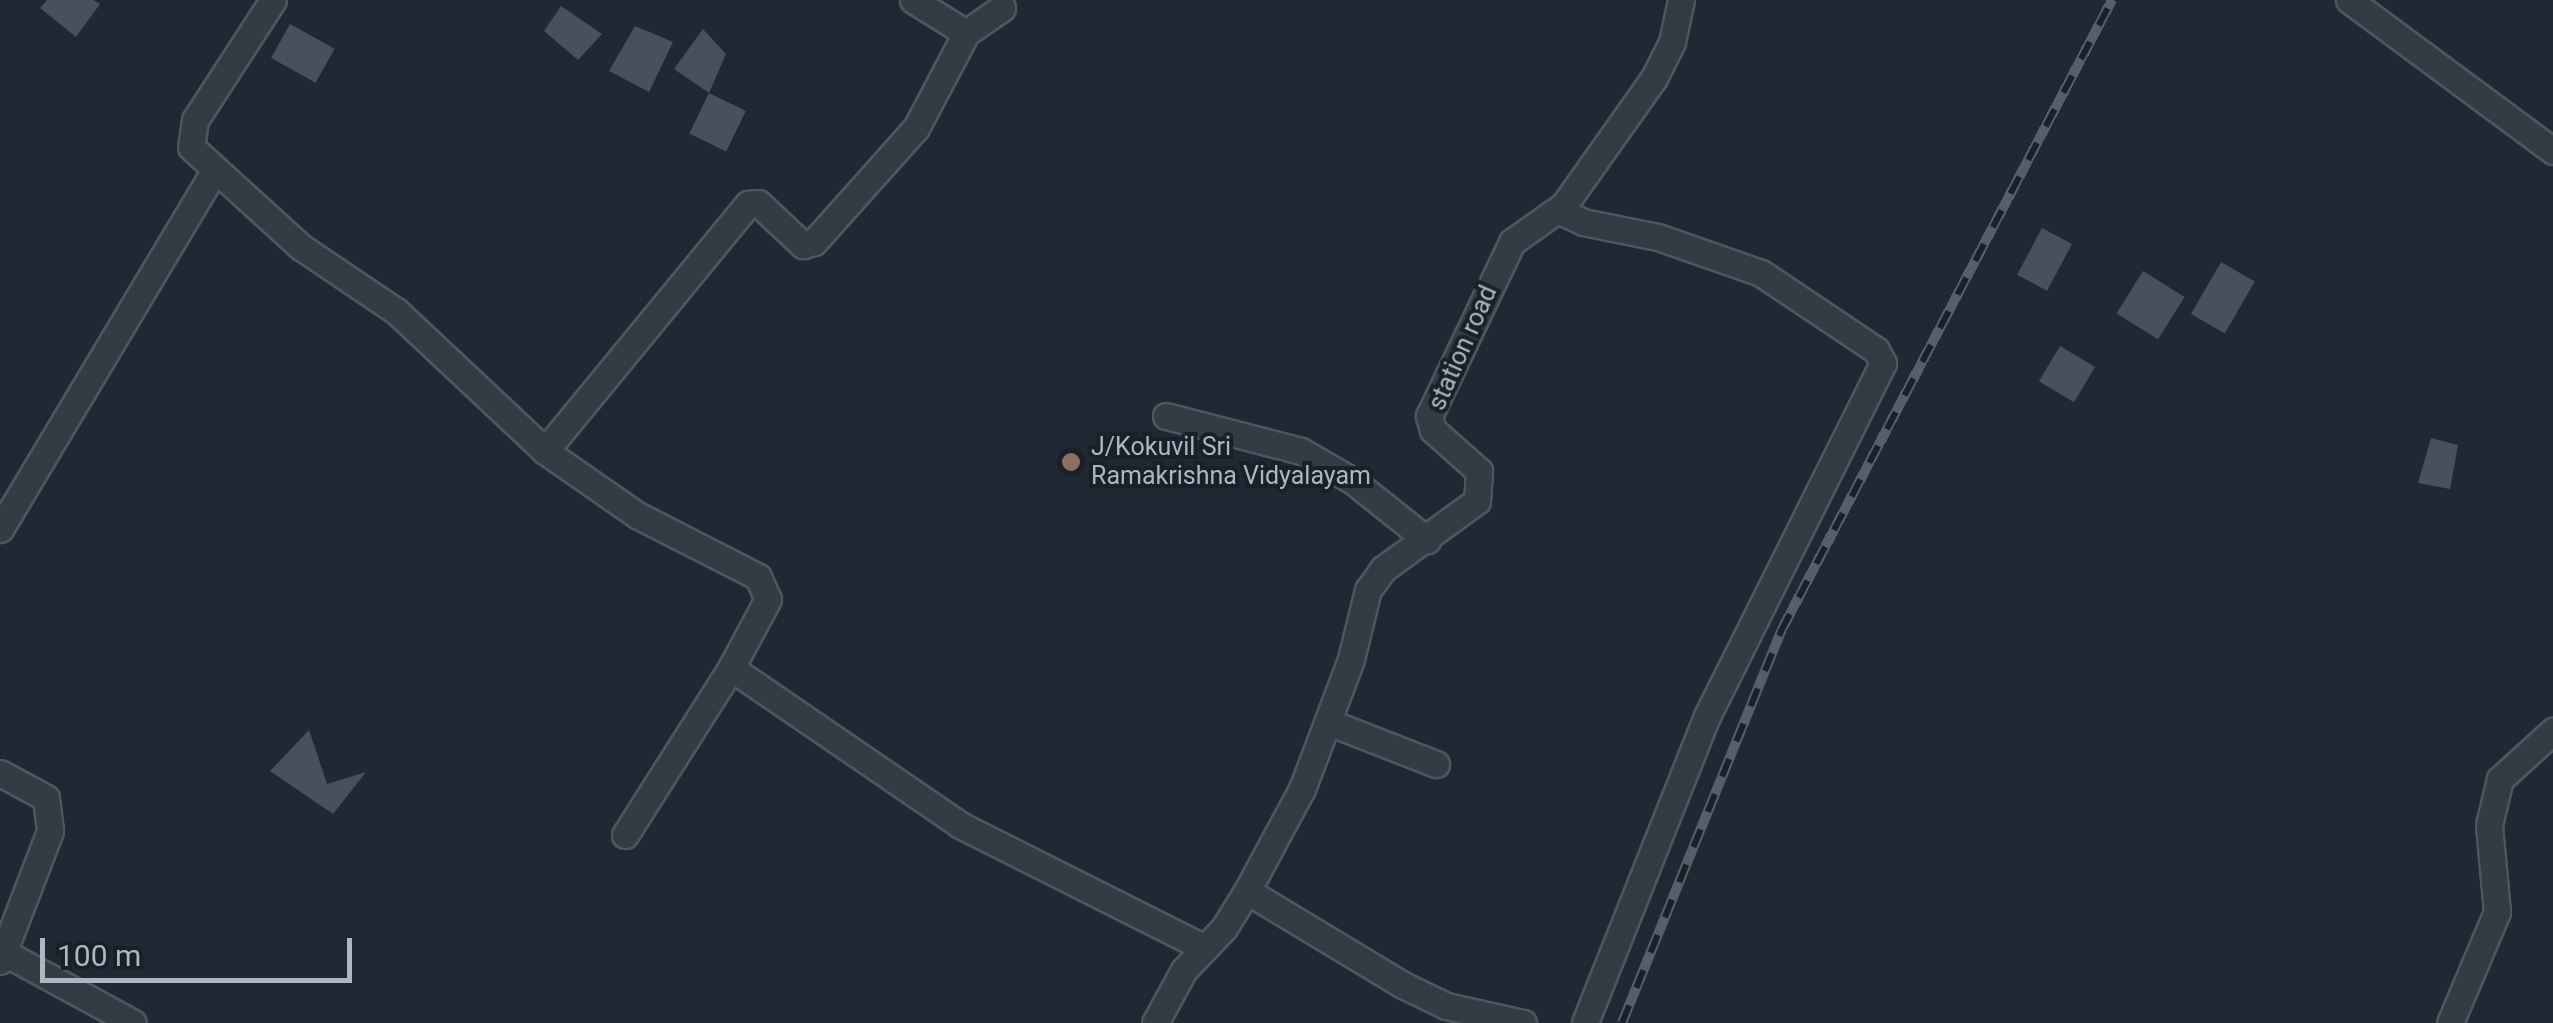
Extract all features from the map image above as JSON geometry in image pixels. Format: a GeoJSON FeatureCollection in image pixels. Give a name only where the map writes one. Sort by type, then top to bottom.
{"type":"FeatureCollection","features":[{"type":"Feature","properties":{"kind":"street"},"geometry":{"type":"LineString","coordinates":[[273,0],[189,135],[191,147],[301,248],[396,311],[545,451],[637,515],[766,588],[768,599],[731,668],[626,835]]}},
{"type":"Feature","properties":{"kind":"street"},"geometry":{"type":"LineString","coordinates":[[913,0],[966,33]]}},
{"type":"Feature","properties":{"kind":"street","name":"station road"},"geometry":{"type":"LineString","coordinates":[[1154,1023],[1184,970],[1247,891],[1302,789],[1328,722],[1368,590],[1383,569],[1477,501],[1479,472],[1433,430],[1429,416],[1512,242],[1564,205],[1654,78],[1672,42],[1681,0]]}},
{"type":"Feature","properties":{"kind":"street"},"geometry":{"type":"LineString","coordinates":[[2348,0],[2553,151]]}},
{"type":"Feature","properties":{"kind":"street"},"geometry":{"type":"LineString","coordinates":[[545,451],[748,204],[758,202],[802,245],[814,242],[916,128],[966,33],[1002,8]]}},
{"type":"Feature","properties":{"kind":"street"},"geometry":{"type":"LineString","coordinates":[[0,529],[216,170]]}},
{"type":"Feature","properties":{"kind":"street"},"geometry":{"type":"LineString","coordinates":[[1564,205],[1562,212],[1583,222],[1658,238],[1761,274],[1876,350],[1882,363],[1707,716],[1586,1023]]}},
{"type":"Feature","properties":{"kind":"street"},"geometry":{"type":"LineString","coordinates":[[1166,416],[1301,451],[1353,482],[1427,540]]}},
{"type":"Feature","properties":{"kind":"street"},"geometry":{"type":"LineString","coordinates":[[731,668],[960,824],[1205,948]]}},
{"type":"Feature","properties":{"kind":"street"},"geometry":{"type":"LineString","coordinates":[[1328,722],[1436,764]]}},
{"type":"Feature","properties":{"kind":"street"},"geometry":{"type":"LineString","coordinates":[[2450,1023],[2496,912],[2489,825],[2500,779],[2553,730]]}},
{"type":"Feature","properties":{"kind":"street"},"geometry":{"type":"LineString","coordinates":[[0,772],[46,798],[50,831],[2,957],[133,1023]]}},
{"type":"Feature","properties":{"kind":"street"},"geometry":{"type":"LineString","coordinates":[[1247,891],[1403,986],[1446,1006],[1523,1023]]}},
{"type":"Feature","properties":{"kind":"building"},"geometry":{"type":"Polygon","coordinates":[[[47,0],[93,0],[100,4],[76,37],[40,8],[47,0]]]}},
{"type":"Feature","properties":{"kind":"building"},"geometry":{"type":"Polygon","coordinates":[[[561,6],[602,34],[578,60],[544,31],[561,6]]]}},
{"type":"Feature","properties":{"kind":"building"},"geometry":{"type":"Polygon","coordinates":[[[290,24],[335,49],[316,83],[271,58],[290,24]]]}},
{"type":"Feature","properties":{"kind":"building"},"geometry":{"type":"Polygon","coordinates":[[[635,26],[673,42],[649,92],[609,71],[635,26]]]}},
{"type":"Feature","properties":{"kind":"building"},"geometry":{"type":"Polygon","coordinates":[[[703,29],[726,54],[709,93],[674,69],[703,29]]]}},
{"type":"Feature","properties":{"kind":"building"},"geometry":{"type":"Polygon","coordinates":[[[709,93],[746,111],[726,151],[689,133],[709,93]]]}},
{"type":"Feature","properties":{"kind":"building"},"geometry":{"type":"Polygon","coordinates":[[[2042,228],[2072,244],[2047,291],[2017,275],[2042,228]]]}},
{"type":"Feature","properties":{"kind":"building"},"geometry":{"type":"Polygon","coordinates":[[[2221,262],[2255,282],[2225,333],[2191,314],[2221,262]]]}},
{"type":"Feature","properties":{"kind":"building"},"geometry":{"type":"Polygon","coordinates":[[[2143,271],[2185,297],[2158,339],[2117,313],[2143,271]]]}},
{"type":"Feature","properties":{"kind":"building"},"geometry":{"type":"Polygon","coordinates":[[[2060,346],[2095,367],[2074,402],[2039,381],[2060,346]]]}},
{"type":"Feature","properties":{"kind":"building"},"geometry":{"type":"Polygon","coordinates":[[[2431,438],[2458,445],[2450,489],[2418,483],[2431,438]]]}},
{"type":"Feature","properties":{"kind":"building"},"geometry":{"type":"Polygon","coordinates":[[[309,730],[327,784],[366,772],[333,814],[270,771],[309,730]]]}},
{"type":"Feature","properties":{"kind":"railway"},"geometry":{"type":"LineString","coordinates":[[1622,1023],[1781,631],[2112,0]]}},
{"type":"Feature","properties":{"kind":"place","name":"J/Kokuvil Sri Ramakrishna Vidyalayam"},"geometry":{"type":"Point","coordinates":[1071,462]}}]}
